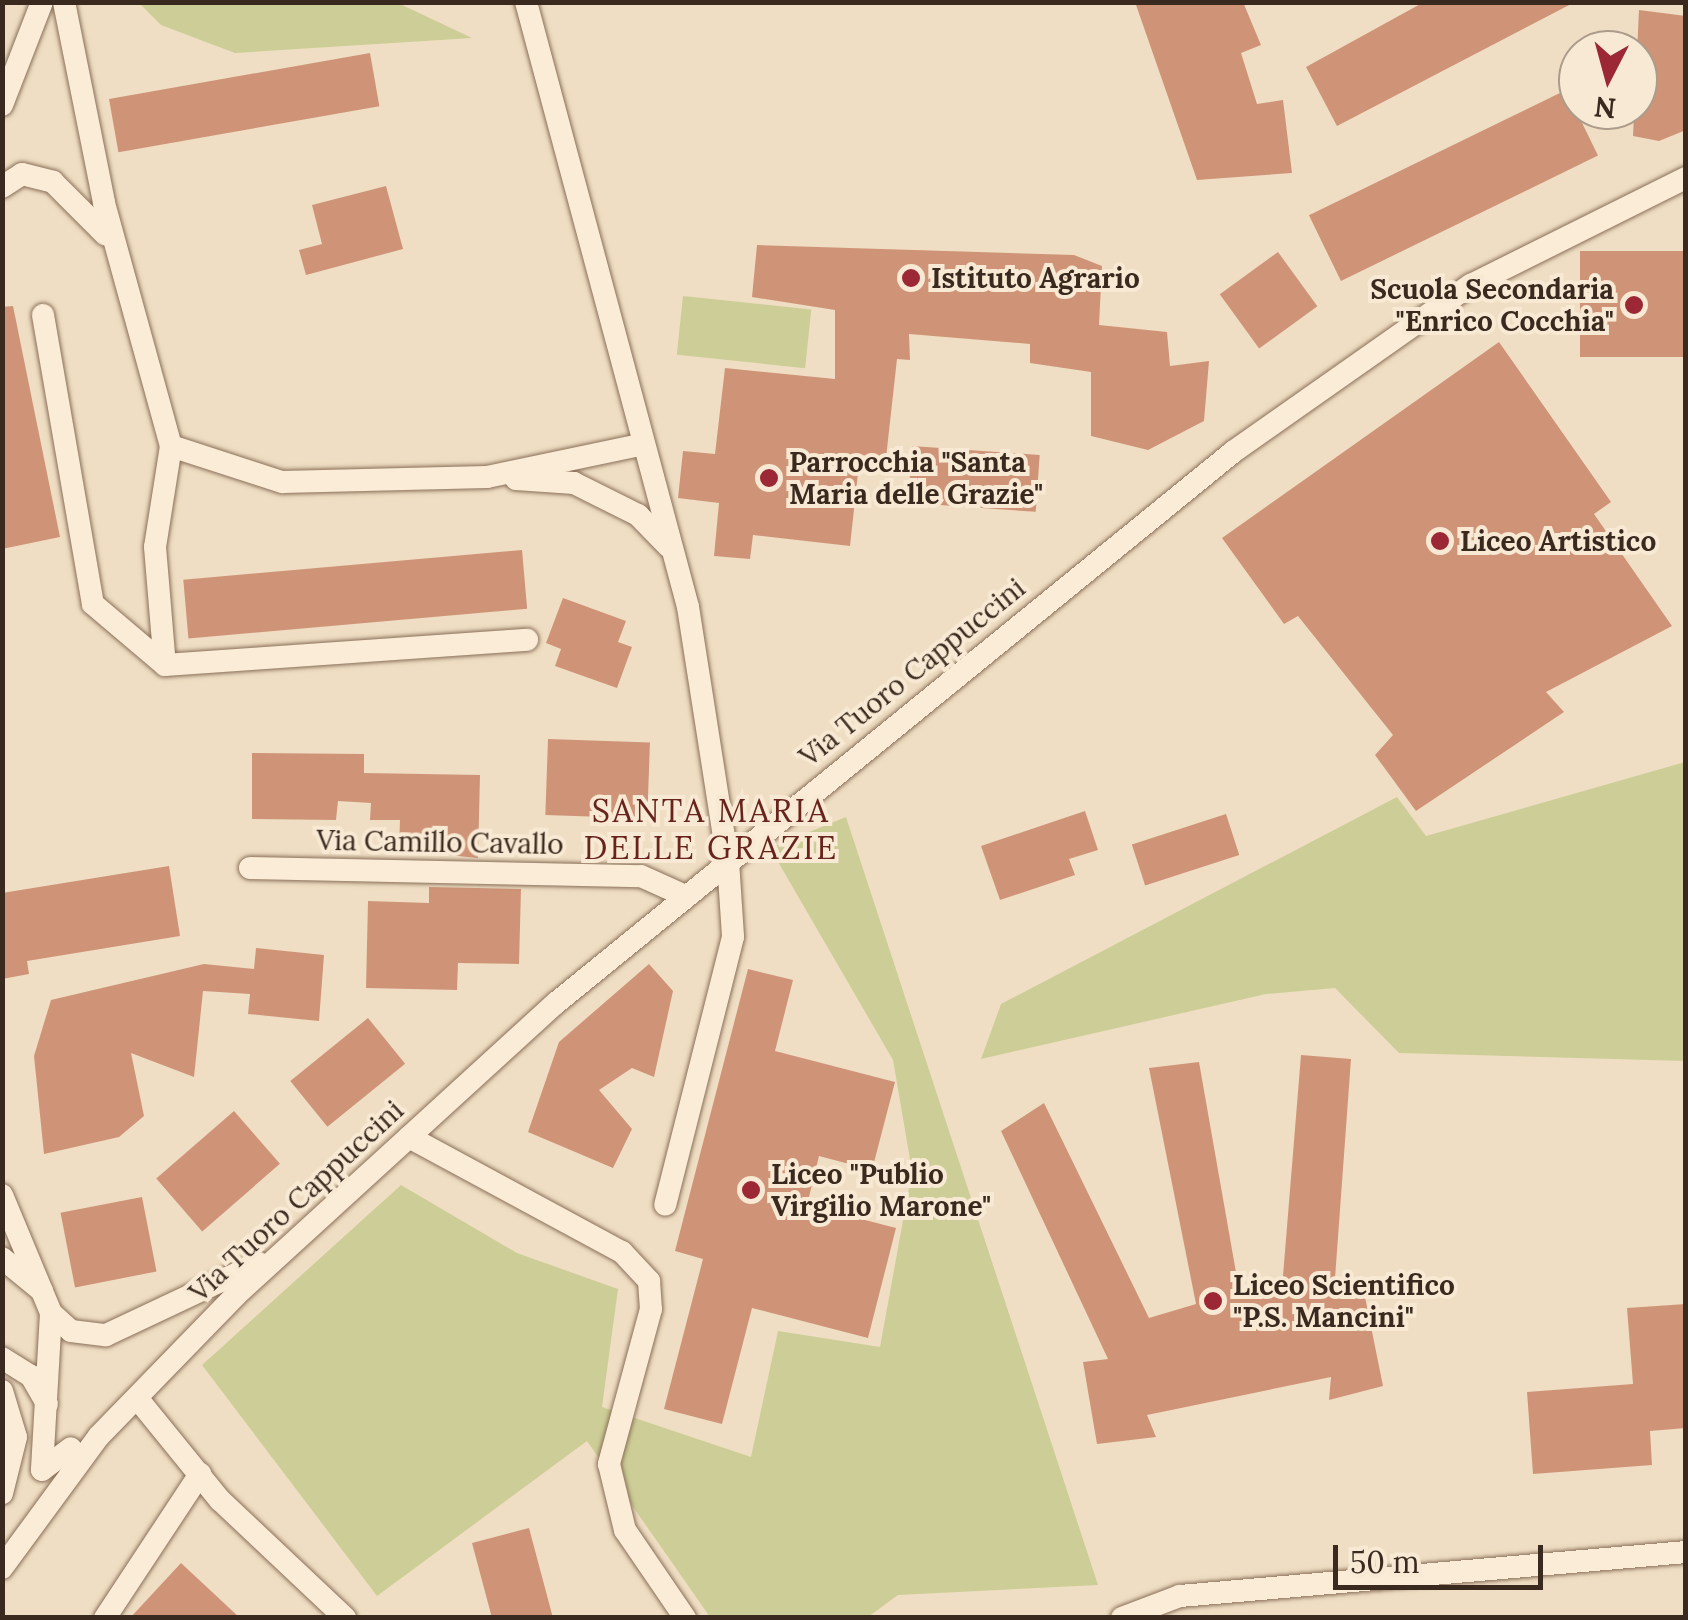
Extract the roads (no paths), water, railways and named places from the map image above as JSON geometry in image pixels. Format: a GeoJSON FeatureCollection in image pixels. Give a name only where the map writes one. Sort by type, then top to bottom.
{"type":"FeatureCollection","features":[{"type":"Feature","properties":{"kind":"street"},"geometry":{"type":"LineString","coordinates":[[2,106],[42,2]]}},
{"type":"Feature","properties":{"kind":"street"},"geometry":{"type":"LineString","coordinates":[[64,2],[116,249],[170,446],[155,547],[166,664]]}},
{"type":"Feature","properties":{"kind":"street"},"geometry":{"type":"LineString","coordinates":[[526,2],[640,445],[674,552],[728,861],[733,937],[665,1204]]}},
{"type":"Feature","properties":{"kind":"street"},"geometry":{"type":"LineString","coordinates":[[2,187],[22,174],[53,182],[116,249]]}},
{"type":"Feature","properties":{"kind":"street","name":"Via Tuoro Cappuccini"},"geometry":{"type":"LineString","coordinates":[[2,1568],[99,1436],[287,1249],[409,1137],[728,861],[1233,452],[1471,285],[1686,178]]}},
{"type":"Feature","properties":{"kind":"street"},"geometry":{"type":"LineString","coordinates":[[43,315],[92,604],[166,664],[527,640]]}},
{"type":"Feature","properties":{"kind":"street"},"geometry":{"type":"LineString","coordinates":[[487,477],[640,445]]}},
{"type":"Feature","properties":{"kind":"street"},"geometry":{"type":"LineString","coordinates":[[170,446],[282,482],[487,477],[574,483],[638,515],[674,552]]}},
{"type":"Feature","properties":{"kind":"street","name":"Via Camillo Cavallo"},"geometry":{"type":"LineString","coordinates":[[250,868],[641,876],[686,896]]}},
{"type":"Feature","properties":{"kind":"street"},"geometry":{"type":"LineString","coordinates":[[409,1137],[622,1252],[648,1282],[650,1310],[609,1464],[625,1530],[685,1618]]}},
{"type":"Feature","properties":{"kind":"street"},"geometry":{"type":"LineString","coordinates":[[2,1195],[48,1304],[42,1470],[99,1436]]}},
{"type":"Feature","properties":{"kind":"street"},"geometry":{"type":"LineString","coordinates":[[2,1258],[71,1331],[106,1334],[287,1249]]}},
{"type":"Feature","properties":{"kind":"street"},"geometry":{"type":"LineString","coordinates":[[2,1358],[31,1376],[47,1404]]}},
{"type":"Feature","properties":{"kind":"street"},"geometry":{"type":"LineString","coordinates":[[2,1392],[16,1437],[2,1493]]}},
{"type":"Feature","properties":{"kind":"street"},"geometry":{"type":"LineString","coordinates":[[137,1398],[200,1474],[345,1618]]}},
{"type":"Feature","properties":{"kind":"street"},"geometry":{"type":"LineString","coordinates":[[106,1618],[200,1474]]}},
{"type":"Feature","properties":{"kind":"street"},"geometry":{"type":"LineString","coordinates":[[1122,1618],[1180,1596],[1686,1552]]}},
{"type":"Feature","properties":{"kind":"place","name":"Istituto Agrario"},"geometry":{"type":"Point","coordinates":[911,278]}},
{"type":"Feature","properties":{"kind":"place","name":"Scuola Secondaria \"Enrico Cocchia\""},"geometry":{"type":"Point","coordinates":[1634,305]}},
{"type":"Feature","properties":{"kind":"place","name":"Parrocchia \"Santa Maria delle Grazie\""},"geometry":{"type":"Point","coordinates":[769,478]}},
{"type":"Feature","properties":{"kind":"place","name":"Liceo Artistico"},"geometry":{"type":"Point","coordinates":[1440,541]}},
{"type":"Feature","properties":{"kind":"place","name":"Liceo \"Publio Virgilio Marone\""},"geometry":{"type":"Point","coordinates":[751,1190]}},
{"type":"Feature","properties":{"kind":"place","name":"Liceo Scientifico \"P.S. Mancini\""},"geometry":{"type":"Point","coordinates":[1213,1301]}},
{"type":"Feature","properties":{"kind":"district","name":"SANTA MARIA DELLE GRAZIE"},"geometry":{"type":"Point","coordinates":[711,830]}}]}
